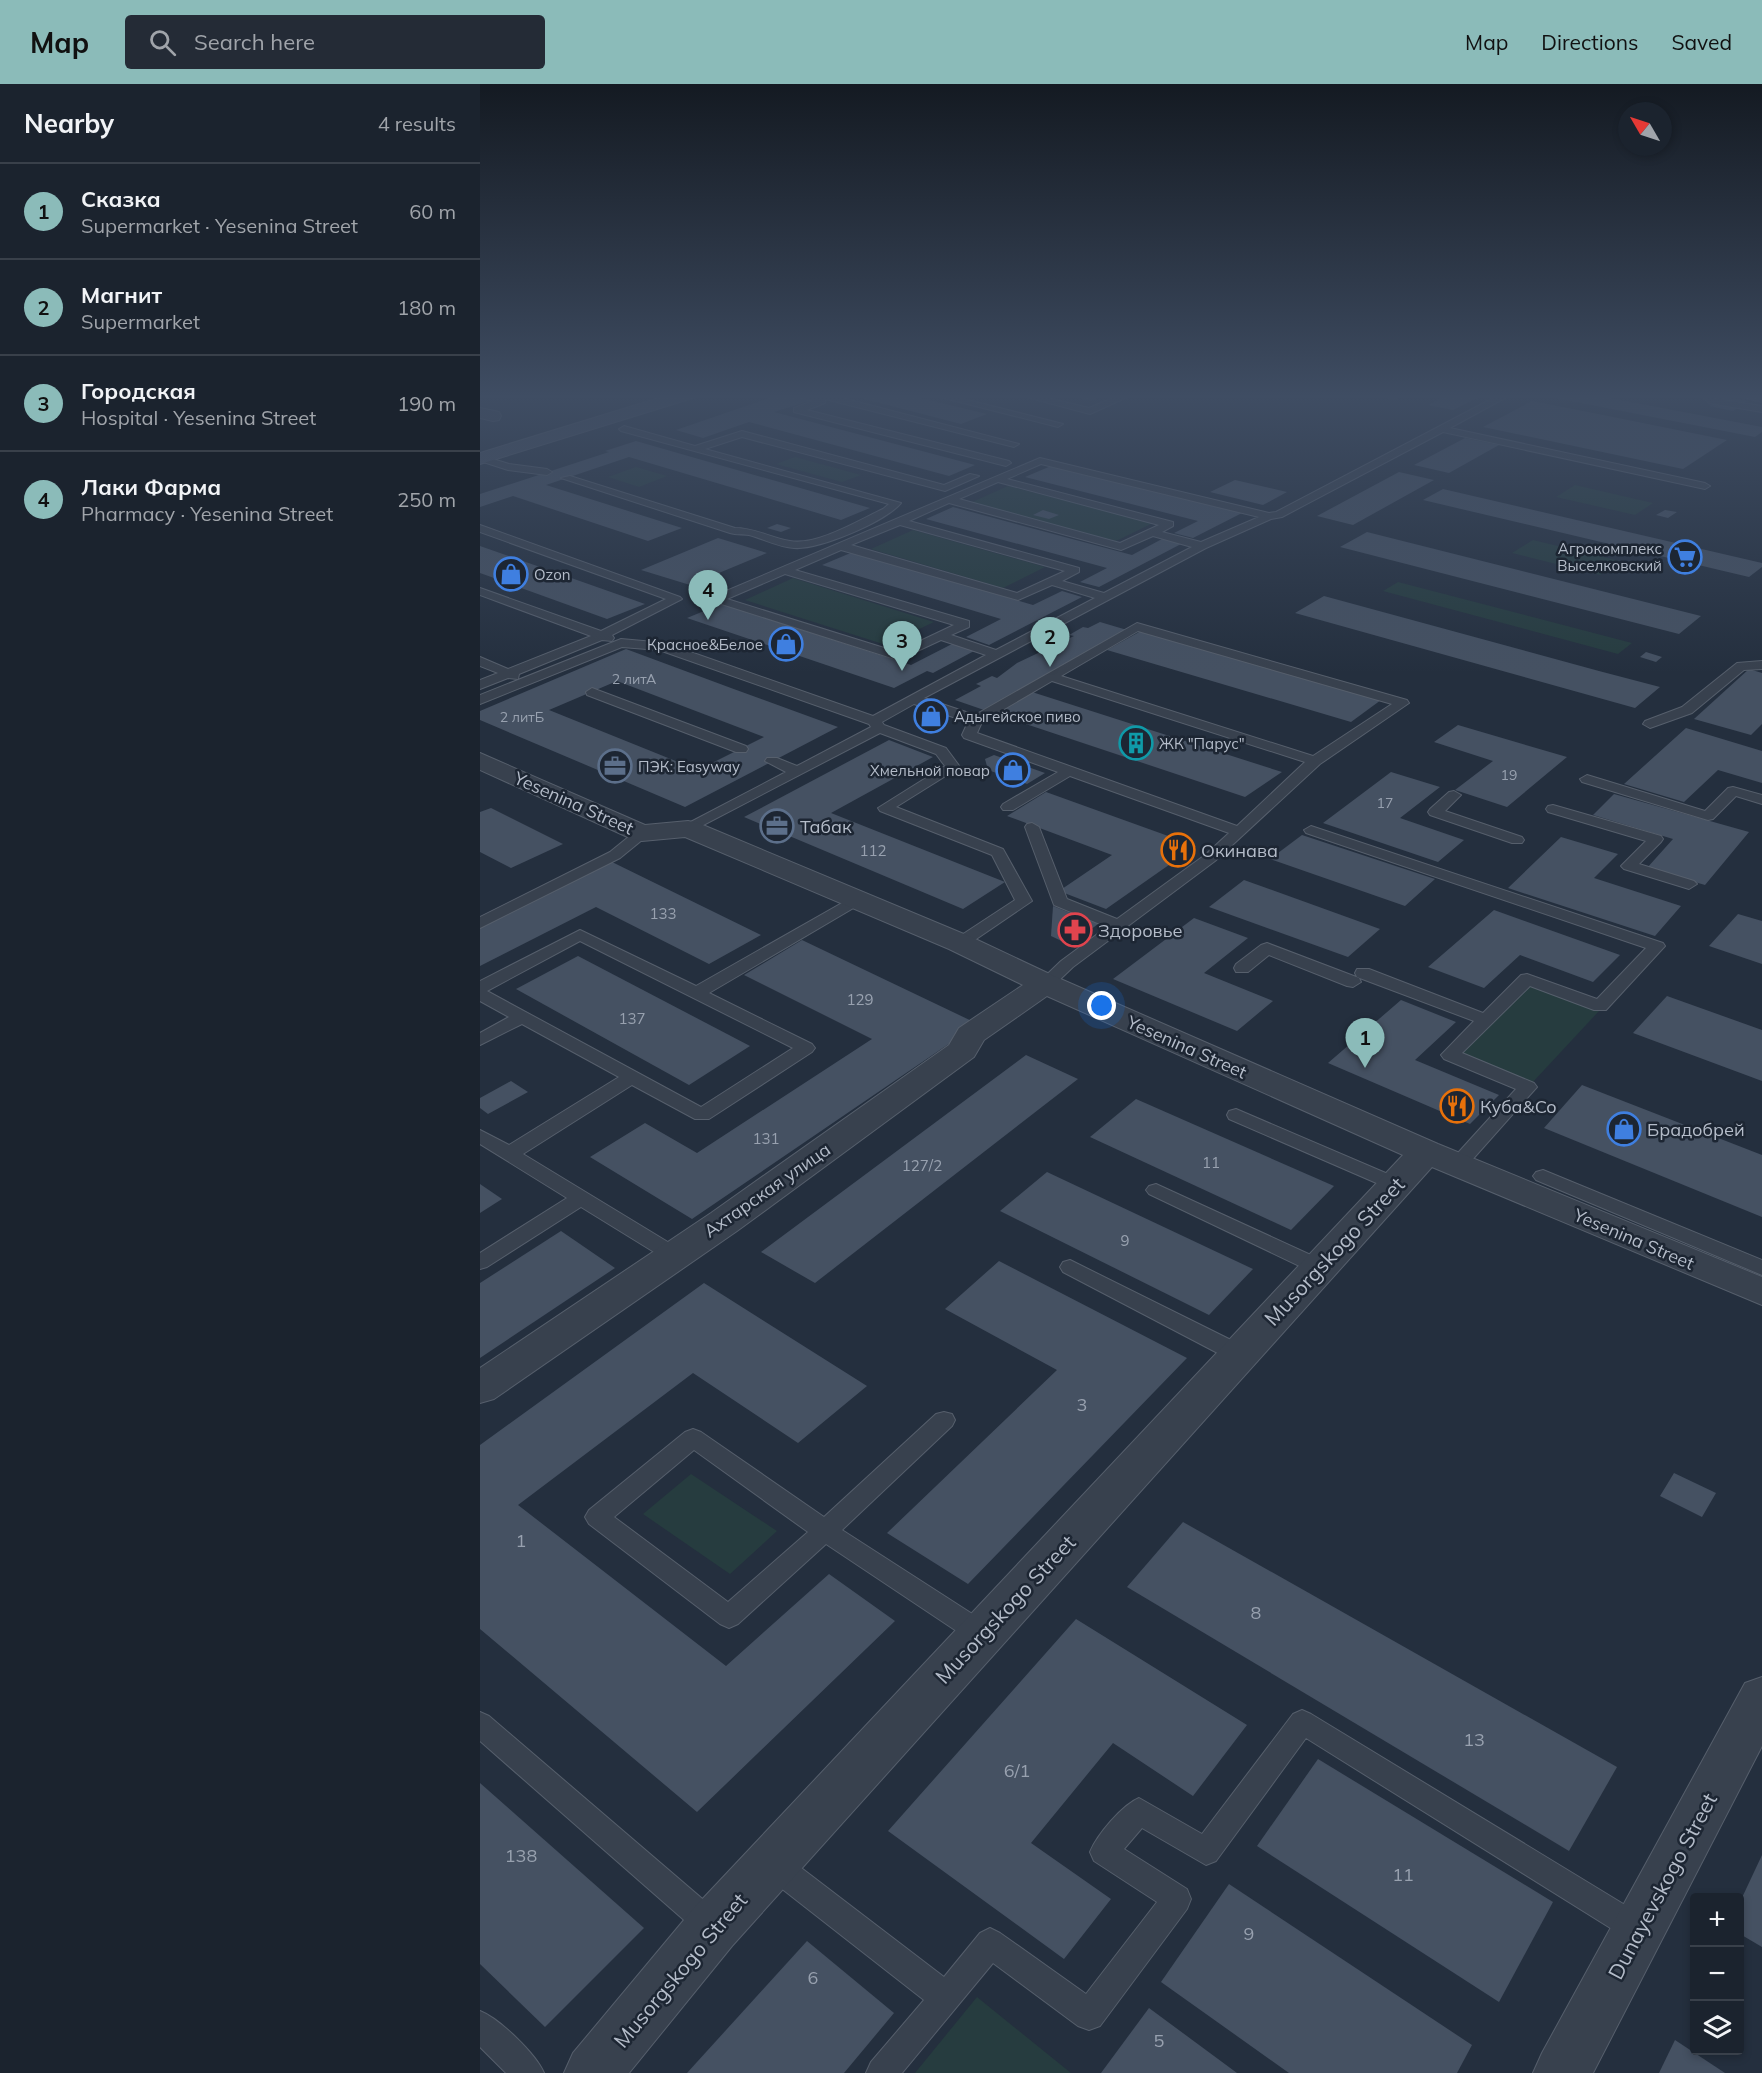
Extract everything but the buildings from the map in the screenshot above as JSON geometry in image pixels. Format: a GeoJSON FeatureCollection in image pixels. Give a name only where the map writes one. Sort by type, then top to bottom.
{"type":"FeatureCollection","features":[{"type":"Feature","properties":{"kind":"street","name":"Yesenina Street"},"geometry":{"type":"LineString","coordinates":[[480,762],[642,833],[688,829],[960,943],[1045,984],[1441,1159],[1762,1292]]}},
{"type":"Feature","properties":{"kind":"street","name":"Ахтарская улица"},"geometry":{"type":"LineString","coordinates":[[480,1388],[724,1222],[963,1050],[970,1035],[1045,984]]}},
{"type":"Feature","properties":{"kind":"street","name":"Musorgskogo Street"},"geometry":{"type":"LineString","coordinates":[[593,2073],[713,1927],[1395,1184],[1441,1159]]}},
{"type":"Feature","properties":{"kind":"street","name":"Dunayevskogo Street"},"geometry":{"type":"LineString","coordinates":[[1562,2073],[1762,1698]]}},
{"type":"Feature","properties":{"kind":"lane"},"geometry":{"type":"LineString","coordinates":[[594,487],[734,531],[744,530],[792,546],[807,545],[886,511],[896,503],[836,487]]}},
{"type":"Feature","properties":{"kind":"lane"},"geometry":{"type":"LineString","coordinates":[[784,570],[965,624],[898,656],[716,599],[784,570],[841,546],[899,521],[949,500],[979,487]]}},
{"type":"Feature","properties":{"kind":"lane"},"geometry":{"type":"LineString","coordinates":[[949,500],[1121,547],[1169,524],[1027,487]]}},
{"type":"Feature","properties":{"kind":"lane"},"geometry":{"type":"LineString","coordinates":[[1148,487],[1269,516]]}},
{"type":"Feature","properties":{"kind":"lane"},"geometry":{"type":"LineString","coordinates":[[688,829],[877,725],[913,699],[1105,597],[1202,546],[1269,516],[1283,513],[1332,487]]}},
{"type":"Feature","properties":{"kind":"lane"},"geometry":{"type":"LineString","coordinates":[[841,546],[1018,597],[1075,570],[899,521]]}},
{"type":"Feature","properties":{"kind":"lane"},"geometry":{"type":"LineString","coordinates":[[480,528],[676,599],[603,635],[480,685]]}},
{"type":"Feature","properties":{"kind":"lane"},"geometry":{"type":"LineString","coordinates":[[1151,532],[1202,546]]}},
{"type":"Feature","properties":{"kind":"lane"},"geometry":{"type":"LineString","coordinates":[[1051,581],[1105,597]]}},
{"type":"Feature","properties":{"kind":"lane"},"geometry":{"type":"LineString","coordinates":[[480,591],[621,643],[661,646],[877,725],[941,751],[953,767],[885,808],[998,852],[1024,901],[960,943]]}},
{"type":"Feature","properties":{"kind":"lane"},"geometry":{"type":"LineString","coordinates":[[1045,984],[1066,964],[1210,858],[1239,832],[1315,761],[1402,703],[1137,627],[976,720],[969,735],[1239,832]]}},
{"type":"Feature","properties":{"kind":"lane"},"geometry":{"type":"LineString","coordinates":[[940,636],[998,655]]}},
{"type":"Feature","properties":{"kind":"lane"},"geometry":{"type":"LineString","coordinates":[[480,700],[527,681],[551,676],[621,643]]}},
{"type":"Feature","properties":{"kind":"lane"},"geometry":{"type":"LineString","coordinates":[[480,662],[527,681]]}},
{"type":"Feature","properties":{"kind":"lane"},"geometry":{"type":"LineString","coordinates":[[1650,724],[1687,710],[1741,666],[1762,664]]}},
{"type":"Feature","properties":{"kind":"lane"},"geometry":{"type":"LineString","coordinates":[[1051,677],[1315,761]]}},
{"type":"Feature","properties":{"kind":"lane"},"geometry":{"type":"LineString","coordinates":[[592,692],[741,749]]}},
{"type":"Feature","properties":{"kind":"lane"},"geometry":{"type":"LineString","coordinates":[[913,699],[976,720]]}},
{"type":"Feature","properties":{"kind":"lane"},"geometry":{"type":"LineString","coordinates":[[772,761],[797,771]]}},
{"type":"Feature","properties":{"kind":"lane"},"geometry":{"type":"LineString","coordinates":[[1008,807],[1069,771]]}},
{"type":"Feature","properties":{"kind":"lane"},"geometry":{"type":"LineString","coordinates":[[1587,779],[1708,816],[1733,791],[1762,800]]}},
{"type":"Feature","properties":{"kind":"lane"},"geometry":{"type":"LineString","coordinates":[[1454,795],[1435,812],[1517,840]]}},
{"type":"Feature","properties":{"kind":"lane"},"geometry":{"type":"LineString","coordinates":[[1552,809],[1656,839],[1629,866],[1689,884]]}},
{"type":"Feature","properties":{"kind":"lane"},"geometry":{"type":"LineString","coordinates":[[1032,827],[1060,902],[1119,926]]}},
{"type":"Feature","properties":{"kind":"lane"},"geometry":{"type":"LineString","coordinates":[[1311,830],[1657,946],[1600,1006],[1527,979],[1484,1019],[1450,1055],[1528,1087],[1441,1159]]}},
{"type":"Feature","properties":{"kind":"lane"},"geometry":{"type":"LineString","coordinates":[[480,923],[615,855],[642,833]]}},
{"type":"Feature","properties":{"kind":"lane"},"geometry":{"type":"LineString","coordinates":[[696,993],[856,900]]}},
{"type":"Feature","properties":{"kind":"lane"},"geometry":{"type":"LineString","coordinates":[[480,988],[580,935],[806,1048],[702,1115],[480,994]]}},
{"type":"Feature","properties":{"kind":"lane"},"geometry":{"type":"LineString","coordinates":[[1242,968],[1267,948],[1484,1019]]}},
{"type":"Feature","properties":{"kind":"lane"},"geometry":{"type":"LineString","coordinates":[[480,1040],[522,1017]]}},
{"type":"Feature","properties":{"kind":"lane"},"geometry":{"type":"LineString","coordinates":[[509,1154],[632,1077]]}},
{"type":"Feature","properties":{"kind":"lane"},"geometry":{"type":"LineString","coordinates":[[1236,1115],[1395,1184]]}},
{"type":"Feature","properties":{"kind":"lane"},"geometry":{"type":"LineString","coordinates":[[480,1136],[675,1255]]}},
{"type":"Feature","properties":{"kind":"lane"},"geometry":{"type":"LineString","coordinates":[[1543,1176],[1762,1268]]}},
{"type":"Feature","properties":{"kind":"lane"},"geometry":{"type":"LineString","coordinates":[[1156,1190],[1319,1267]]}},
{"type":"Feature","properties":{"kind":"lane"},"geometry":{"type":"LineString","coordinates":[[480,1262],[581,1198]]}},
{"type":"Feature","properties":{"kind":"lane"},"geometry":{"type":"LineString","coordinates":[[1070,1267],[1239,1354]]}},
{"type":"Feature","properties":{"kind":"lane"},"geometry":{"type":"LineString","coordinates":[[944,1420],[825,1531],[729,1617],[597,1516],[693,1438],[825,1531],[982,1634]]}},
{"type":"Feature","properties":{"kind":"lane"},"geometry":{"type":"LineString","coordinates":[[882,2073],[990,1943],[1089,2014],[1177,1899],[1104,1852],[1139,1811],[1206,1852],[1302,1722],[1638,1929]]}},
{"type":"Feature","properties":{"kind":"lane"},"geometry":{"type":"LineString","coordinates":[[480,1724],[713,1927]]}},
{"type":"Feature","properties":{"kind":"lane"},"geometry":{"type":"LineString","coordinates":[[772,1863],[946,1998]]}},
{"type":"Feature","properties":{"kind":"lane"},"geometry":{"type":"LineString","coordinates":[[480,2026],[528,2073]]}},
{"type":"Feature","properties":{"kind":"green space"},"geometry":{"type":"Polygon","coordinates":[[[1006,487],[1011,487],[1153,523],[1116,541],[970,503],[1006,487]]]}},
{"type":"Feature","properties":{"kind":"green space"},"geometry":{"type":"Polygon","coordinates":[[[1572,487],[1583,487],[1653,503],[1635,515],[1556,497],[1572,487]]]}},
{"type":"Feature","properties":{"kind":"green space"},"geometry":{"type":"Polygon","coordinates":[[[913,530],[1045,567],[1003,588],[871,549],[913,530]]]}},
{"type":"Feature","properties":{"kind":"green space"},"geometry":{"type":"Polygon","coordinates":[[[1533,540],[1620,561],[1600,575],[1512,553],[1533,540]]]}},
{"type":"Feature","properties":{"kind":"green space"},"geometry":{"type":"Polygon","coordinates":[[[793,578],[934,622],[886,645],[745,600],[793,578]]]}},
{"type":"Feature","properties":{"kind":"green space"},"geometry":{"type":"Polygon","coordinates":[[[1398,582],[1632,643],[1618,654],[1383,591],[1398,582]]]}},
{"type":"Feature","properties":{"kind":"green space"},"geometry":{"type":"Polygon","coordinates":[[[1530,985],[1599,1011],[1532,1083],[1461,1055],[1530,985]]]}},
{"type":"Feature","properties":{"kind":"green space"},"geometry":{"type":"Polygon","coordinates":[[[691,1474],[777,1531],[730,1574],[643,1514],[691,1474]]]}},
{"type":"Feature","properties":{"kind":"green space"},"geometry":{"type":"Polygon","coordinates":[[[977,1997],[1071,2073],[915,2073],[977,1997]]]}},
{"type":"Feature","properties":{"kind":"place","name":"Агрокомплекс Выселковский"},"geometry":{"type":"Point","coordinates":[1685,557]}},
{"type":"Feature","properties":{"kind":"place","name":"Ozon"},"geometry":{"type":"Point","coordinates":[511,574]}},
{"type":"Feature","properties":{"kind":"place","name":"Лаки Фарма"},"geometry":{"type":"Point","coordinates":[708,620]}},
{"type":"Feature","properties":{"kind":"place","name":"Красное&Белое"},"geometry":{"type":"Point","coordinates":[786,644]}},
{"type":"Feature","properties":{"kind":"place","name":"Магнит"},"geometry":{"type":"Point","coordinates":[1050,667]}},
{"type":"Feature","properties":{"kind":"place","name":"Городская"},"geometry":{"type":"Point","coordinates":[902,671]}},
{"type":"Feature","properties":{"kind":"place","name":"Адыгейское пиво"},"geometry":{"type":"Point","coordinates":[931,716]}},
{"type":"Feature","properties":{"kind":"place","name":"ЖК \"Парус\""},"geometry":{"type":"Point","coordinates":[1136,743]}},
{"type":"Feature","properties":{"kind":"place","name":"ПЭК: Easyway"},"geometry":{"type":"Point","coordinates":[615,766]}},
{"type":"Feature","properties":{"kind":"place","name":"Хмельной повар"},"geometry":{"type":"Point","coordinates":[1013,770]}},
{"type":"Feature","properties":{"kind":"place","name":"Табак"},"geometry":{"type":"Point","coordinates":[777,826]}},
{"type":"Feature","properties":{"kind":"place","name":"Окинава"},"geometry":{"type":"Point","coordinates":[1178,850]}},
{"type":"Feature","properties":{"kind":"place","name":"Здоровье"},"geometry":{"type":"Point","coordinates":[1075,930]}},
{"type":"Feature","properties":{"kind":"place","name":"Сказка"},"geometry":{"type":"Point","coordinates":[1365,1068]}},
{"type":"Feature","properties":{"kind":"place","name":"Куба&Co"},"geometry":{"type":"Point","coordinates":[1457,1106]}},
{"type":"Feature","properties":{"kind":"place","name":"Брадобрей"},"geometry":{"type":"Point","coordinates":[1624,1129]}}]}
